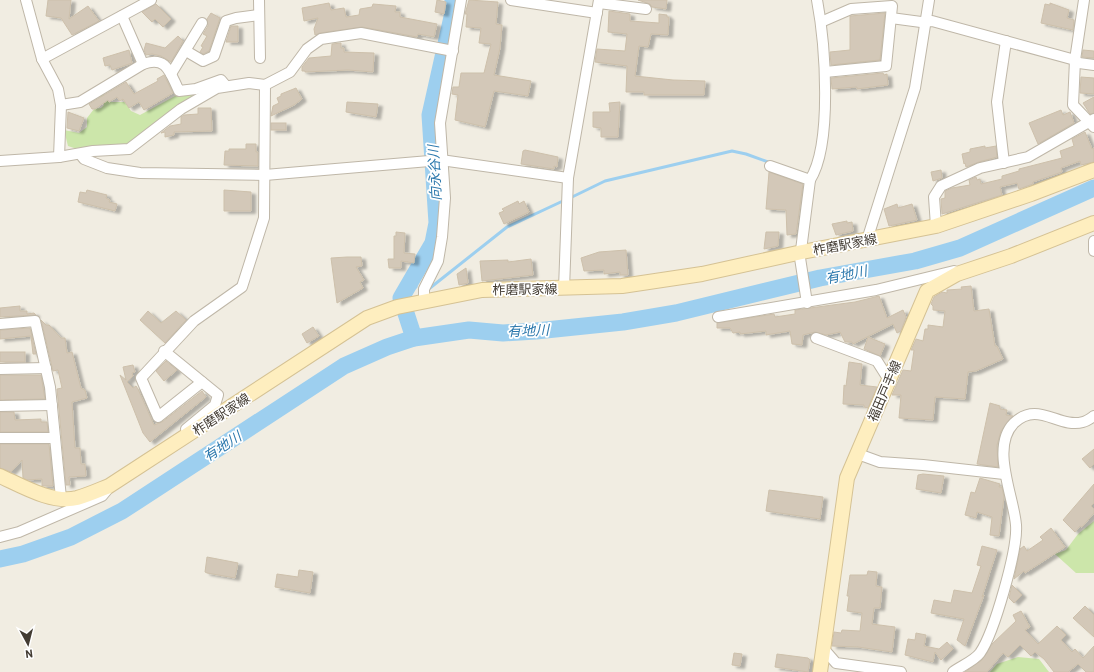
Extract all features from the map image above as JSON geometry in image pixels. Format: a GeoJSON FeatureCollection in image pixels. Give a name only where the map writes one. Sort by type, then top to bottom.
{"type":"FeatureCollection","features":[{"type":"Feature","properties":{"kind":"main road","name":"柞磨駅家線"},"geometry":{"type":"LineString","coordinates":[[0,476],[42,494],[61,498],[76,498],[109,486],[367,318],[402,305],[482,290],[564,289],[622,286],[702,274],[801,255],[936,226],[1031,194],[1094,170]]}},
{"type":"Feature","properties":{"kind":"main road","name":"福田戸手線"},"geometry":{"type":"LineString","coordinates":[[820,672],[847,478],[927,291],[957,274],[1011,256],[1094,222]]}},
{"type":"Feature","properties":{"kind":"street"},"geometry":{"type":"LineString","coordinates":[[26,0],[42,59],[58,89],[61,105],[59,157]]}},
{"type":"Feature","properties":{"kind":"street"},"geometry":{"type":"LineString","coordinates":[[42,59],[151,0]]}},
{"type":"Feature","properties":{"kind":"street"},"geometry":{"type":"LineString","coordinates":[[259,0],[260,58]]}},
{"type":"Feature","properties":{"kind":"street"},"geometry":{"type":"LineString","coordinates":[[424,300],[424,289],[438,261],[442,237],[444,198],[440,123],[461,0]]}},
{"type":"Feature","properties":{"kind":"street"},"geometry":{"type":"LineString","coordinates":[[511,0],[646,9]]}},
{"type":"Feature","properties":{"kind":"street"},"geometry":{"type":"LineString","coordinates":[[807,302],[801,255],[810,180],[815,171],[820,153],[823,133],[825,72],[821,22],[817,0]]}},
{"type":"Feature","properties":{"kind":"street"},"geometry":{"type":"LineString","coordinates":[[867,240],[915,88],[929,0]]}},
{"type":"Feature","properties":{"kind":"street"},"geometry":{"type":"LineString","coordinates":[[936,226],[934,197],[941,186],[980,168],[1028,157],[1092,123],[1073,105],[1074,60],[1084,0]]}},
{"type":"Feature","properties":{"kind":"street"},"geometry":{"type":"LineString","coordinates":[[564,289],[568,178],[598,5]]}},
{"type":"Feature","properties":{"kind":"street"},"geometry":{"type":"LineString","coordinates":[[821,22],[852,9],[892,6],[886,66],[825,72]]}},
{"type":"Feature","properties":{"kind":"street"},"geometry":{"type":"LineString","coordinates":[[186,52],[203,62],[214,56],[226,21],[259,15]]}},
{"type":"Feature","properties":{"kind":"street"},"geometry":{"type":"LineString","coordinates":[[122,16],[143,64]]}},
{"type":"Feature","properties":{"kind":"street"},"geometry":{"type":"LineString","coordinates":[[892,18],[932,21],[1074,60],[1079,64],[1094,64]]}},
{"type":"Feature","properties":{"kind":"street"},"geometry":{"type":"LineString","coordinates":[[171,74],[186,52],[202,23]]}},
{"type":"Feature","properties":{"kind":"street"},"geometry":{"type":"LineString","coordinates":[[0,161],[59,157],[93,151],[129,149],[181,109],[217,88],[249,83],[265,84],[290,72],[307,49],[321,39],[361,33],[452,51]]}},
{"type":"Feature","properties":{"kind":"street"},"geometry":{"type":"LineString","coordinates":[[1004,162],[997,102],[1006,41]]}},
{"type":"Feature","properties":{"kind":"street"},"geometry":{"type":"LineString","coordinates":[[61,105],[80,102],[143,64],[154,60],[162,62],[171,74],[179,91],[196,88],[221,80],[226,86]]}},
{"type":"Feature","properties":{"kind":"street"},"geometry":{"type":"LineString","coordinates":[[202,382],[158,416],[141,378],[164,351],[194,321],[242,287],[264,218],[265,84]]}},
{"type":"Feature","properties":{"kind":"street"},"geometry":{"type":"LineString","coordinates":[[80,154],[84,159],[107,168],[140,172],[265,175],[441,160],[568,178]]}},
{"type":"Feature","properties":{"kind":"street"},"geometry":{"type":"LineString","coordinates":[[770,166],[810,180]]}},
{"type":"Feature","properties":{"kind":"street"},"geometry":{"type":"LineString","coordinates":[[1094,241],[1094,251]]}},
{"type":"Feature","properties":{"kind":"street"},"geometry":{"type":"LineString","coordinates":[[718,317],[876,290],[954,271],[957,274]]}},
{"type":"Feature","properties":{"kind":"street"},"geometry":{"type":"LineString","coordinates":[[0,324],[35,321],[46,368],[52,405],[61,498]]}},
{"type":"Feature","properties":{"kind":"street"},"geometry":{"type":"LineString","coordinates":[[816,338],[877,361],[891,374]]}},
{"type":"Feature","properties":{"kind":"street"},"geometry":{"type":"LineString","coordinates":[[164,351],[218,395],[215,405],[172,442],[170,447]]}},
{"type":"Feature","properties":{"kind":"street"},"geometry":{"type":"LineString","coordinates":[[0,368],[46,368]]}},
{"type":"Feature","properties":{"kind":"street"},"geometry":{"type":"LineString","coordinates":[[0,406],[52,405]]}},
{"type":"Feature","properties":{"kind":"street"},"geometry":{"type":"LineString","coordinates":[[953,672],[979,654],[991,633],[1003,591],[1016,526],[1010,492],[1004,474],[1003,464],[1006,436],[1014,424],[1027,414],[1046,415],[1070,422],[1083,422],[1094,416]]}},
{"type":"Feature","properties":{"kind":"street"},"geometry":{"type":"LineString","coordinates":[[0,438],[55,438]]}},
{"type":"Feature","properties":{"kind":"street"},"geometry":{"type":"LineString","coordinates":[[858,454],[880,462],[923,464],[1004,474]]}},
{"type":"Feature","properties":{"kind":"street"},"geometry":{"type":"LineString","coordinates":[[0,537],[19,532],[102,496],[109,486]]}},
{"type":"Feature","properties":{"kind":"street"},"geometry":{"type":"LineString","coordinates":[[823,648],[836,663],[901,672]]}},
{"type":"Feature","properties":{"kind":"green space"},"geometry":{"type":"Polygon","coordinates":[[[216,83],[128,147],[80,150],[68,146],[64,130],[79,133],[87,127],[87,118],[94,109],[101,108],[104,105],[98,95],[102,92],[111,102],[125,102],[131,111],[140,115],[177,95],[216,83]]]}},
{"type":"Feature","properties":{"kind":"green space"},"geometry":{"type":"Polygon","coordinates":[[[1094,521],[1094,573],[1076,573],[1055,554],[1066,550],[1078,534],[1094,521]]]}},
{"type":"Feature","properties":{"kind":"green space"},"geometry":{"type":"Polygon","coordinates":[[[1018,657],[1039,659],[1049,672],[990,672],[997,664],[1018,657]]]}},
{"type":"Feature","properties":{"kind":"building"},"geometry":{"type":"Polygon","coordinates":[[[48,0],[71,0],[69,19],[88,6],[99,21],[72,35],[61,18],[46,16],[48,0]]]}},
{"type":"Feature","properties":{"kind":"building"},"geometry":{"type":"Polygon","coordinates":[[[437,0],[446,2],[444,14],[435,12],[437,0]]]}},
{"type":"Feature","properties":{"kind":"building"},"geometry":{"type":"Polygon","coordinates":[[[469,0],[498,2],[496,24],[502,25],[500,48],[494,75],[531,81],[528,96],[494,91],[485,127],[455,120],[458,95],[452,94],[453,87],[459,87],[461,73],[484,73],[491,44],[479,43],[481,28],[466,27],[467,14],[465,14],[469,0]]]}},
{"type":"Feature","properties":{"kind":"building"},"geometry":{"type":"Polygon","coordinates":[[[638,0],[667,0],[666,9],[652,7],[650,4],[638,0]]]}},
{"type":"Feature","properties":{"kind":"building"},"geometry":{"type":"Polygon","coordinates":[[[329,3],[331,10],[344,8],[346,17],[359,15],[360,9],[372,7],[373,4],[396,6],[395,12],[400,12],[400,17],[437,24],[434,37],[418,34],[417,37],[362,27],[315,35],[314,29],[318,18],[304,21],[302,8],[329,3]]]}},
{"type":"Feature","properties":{"kind":"building"},"geometry":{"type":"Polygon","coordinates":[[[1050,3],[1069,10],[1067,18],[1074,20],[1073,30],[1041,23],[1045,4],[1050,5],[1050,3]]]}},
{"type":"Feature","properties":{"kind":"building"},"geometry":{"type":"Polygon","coordinates":[[[156,4],[171,19],[163,27],[155,19],[152,22],[142,12],[156,4]]]}},
{"type":"Feature","properties":{"kind":"building"},"geometry":{"type":"Polygon","coordinates":[[[609,11],[630,14],[630,21],[659,23],[659,14],[667,15],[667,17],[669,17],[668,35],[651,34],[648,47],[639,46],[635,76],[673,80],[705,81],[704,95],[644,95],[644,92],[626,92],[627,66],[595,62],[597,49],[625,51],[627,34],[608,32],[609,11]]]}},
{"type":"Feature","properties":{"kind":"building"},"geometry":{"type":"Polygon","coordinates":[[[211,13],[220,18],[209,51],[203,54],[200,52],[203,47],[201,46],[207,36],[203,34],[208,26],[207,19],[211,13]]]}},
{"type":"Feature","properties":{"kind":"building"},"geometry":{"type":"Polygon","coordinates":[[[885,13],[880,60],[831,65],[830,52],[850,50],[850,16],[885,13]]]}},
{"type":"Feature","properties":{"kind":"building"},"geometry":{"type":"Polygon","coordinates":[[[231,26],[238,26],[238,42],[226,42],[231,26]]]}},
{"type":"Feature","properties":{"kind":"building"},"geometry":{"type":"Polygon","coordinates":[[[178,36],[183,41],[171,62],[161,56],[152,54],[146,55],[144,50],[146,43],[165,48],[178,36]]]}},
{"type":"Feature","properties":{"kind":"building"},"geometry":{"type":"Polygon","coordinates":[[[341,43],[341,48],[344,48],[344,52],[374,53],[373,72],[348,70],[302,71],[302,67],[309,58],[331,56],[332,44],[341,43]]]}},
{"type":"Feature","properties":{"kind":"building"},"geometry":{"type":"Polygon","coordinates":[[[129,50],[132,63],[112,70],[110,65],[105,66],[103,58],[129,50]]]}},
{"type":"Feature","properties":{"kind":"building"},"geometry":{"type":"Polygon","coordinates":[[[1083,50],[1094,51],[1094,58],[1082,57],[1083,50]]]}},
{"type":"Feature","properties":{"kind":"building"},"geometry":{"type":"Polygon","coordinates":[[[883,73],[884,75],[887,74],[888,85],[857,89],[857,87],[832,89],[831,78],[883,73]]]}},
{"type":"Feature","properties":{"kind":"building"},"geometry":{"type":"Polygon","coordinates":[[[164,75],[173,93],[144,110],[139,102],[129,108],[123,99],[120,101],[117,97],[109,102],[108,100],[95,109],[92,109],[89,104],[126,82],[134,94],[158,81],[157,79],[164,75]]]}},
{"type":"Feature","properties":{"kind":"building"},"geometry":{"type":"Polygon","coordinates":[[[1081,77],[1094,78],[1094,94],[1080,93],[1081,77]]]}},
{"type":"Feature","properties":{"kind":"building"},"geometry":{"type":"Polygon","coordinates":[[[296,88],[302,99],[294,105],[271,116],[273,106],[279,103],[277,98],[281,96],[281,94],[296,88]]]}},
{"type":"Feature","properties":{"kind":"building"},"geometry":{"type":"Polygon","coordinates":[[[1094,97],[1094,113],[1090,114],[1083,103],[1094,97]]]}},
{"type":"Feature","properties":{"kind":"building"},"geometry":{"type":"Polygon","coordinates":[[[347,102],[378,104],[376,117],[346,112],[347,102]]]}},
{"type":"Feature","properties":{"kind":"building"},"geometry":{"type":"Polygon","coordinates":[[[620,102],[618,137],[601,137],[601,128],[593,127],[593,112],[610,112],[609,103],[620,102]]]}},
{"type":"Feature","properties":{"kind":"building"},"geometry":{"type":"Polygon","coordinates":[[[198,108],[211,108],[212,131],[174,132],[174,135],[165,137],[165,132],[161,133],[170,126],[181,124],[181,117],[184,115],[198,114],[198,108]]]}},
{"type":"Feature","properties":{"kind":"building"},"geometry":{"type":"Polygon","coordinates":[[[1061,110],[1063,115],[1070,112],[1074,123],[1038,144],[1029,123],[1061,110]]]}},
{"type":"Feature","properties":{"kind":"building"},"geometry":{"type":"Polygon","coordinates":[[[68,112],[84,118],[79,131],[67,128],[68,112]]]}},
{"type":"Feature","properties":{"kind":"building"},"geometry":{"type":"Polygon","coordinates":[[[271,123],[286,123],[286,130],[271,130],[271,123]]]}},
{"type":"Feature","properties":{"kind":"building"},"geometry":{"type":"Polygon","coordinates":[[[1085,132],[1092,149],[1094,148],[1094,162],[1081,165],[1080,161],[1061,168],[1062,172],[1033,182],[1033,184],[1019,189],[1017,183],[1000,187],[1002,195],[942,214],[941,199],[945,198],[945,191],[952,188],[970,185],[969,180],[976,177],[977,180],[980,179],[981,184],[1002,179],[1002,176],[1019,171],[1019,169],[1062,158],[1060,151],[1074,146],[1072,139],[1085,132]]]}},
{"type":"Feature","properties":{"kind":"building"},"geometry":{"type":"Polygon","coordinates":[[[246,144],[256,144],[256,152],[258,152],[258,166],[224,165],[225,151],[229,151],[229,149],[246,149],[246,144]]]}},
{"type":"Feature","properties":{"kind":"building"},"geometry":{"type":"Polygon","coordinates":[[[985,146],[985,148],[996,146],[997,157],[966,167],[962,154],[970,152],[970,149],[985,146]]]}},
{"type":"Feature","properties":{"kind":"building"},"geometry":{"type":"Polygon","coordinates":[[[525,150],[558,157],[557,167],[554,166],[554,169],[521,164],[523,151],[525,150]]]}},
{"type":"Feature","properties":{"kind":"building"},"geometry":{"type":"Polygon","coordinates":[[[941,170],[942,178],[933,181],[931,172],[941,170]]]}},
{"type":"Feature","properties":{"kind":"building"},"geometry":{"type":"Polygon","coordinates":[[[769,172],[803,184],[796,234],[787,235],[786,210],[766,209],[769,172]]]}},
{"type":"Feature","properties":{"kind":"building"},"geometry":{"type":"Polygon","coordinates":[[[87,190],[107,195],[106,198],[110,200],[109,202],[117,204],[115,211],[78,202],[80,192],[86,193],[87,190]]]}},
{"type":"Feature","properties":{"kind":"building"},"geometry":{"type":"Polygon","coordinates":[[[224,190],[251,192],[251,211],[224,211],[224,190]]]}},
{"type":"Feature","properties":{"kind":"building"},"geometry":{"type":"Polygon","coordinates":[[[518,201],[519,204],[524,201],[529,212],[504,224],[499,213],[504,211],[502,209],[518,201]]]}},
{"type":"Feature","properties":{"kind":"building"},"geometry":{"type":"Polygon","coordinates":[[[897,204],[898,208],[912,204],[917,220],[889,226],[884,209],[897,204]]]}},
{"type":"Feature","properties":{"kind":"building"},"geometry":{"type":"Polygon","coordinates":[[[847,221],[847,223],[852,222],[853,231],[836,235],[832,224],[847,221]]]}},
{"type":"Feature","properties":{"kind":"building"},"geometry":{"type":"Polygon","coordinates":[[[396,232],[405,233],[404,253],[415,254],[414,263],[401,261],[401,268],[389,268],[388,259],[394,259],[394,236],[396,236],[396,232]]]}},
{"type":"Feature","properties":{"kind":"building"},"geometry":{"type":"Polygon","coordinates":[[[766,232],[779,232],[778,246],[764,249],[766,232]]]}},
{"type":"Feature","properties":{"kind":"building"},"geometry":{"type":"Polygon","coordinates":[[[626,250],[628,275],[620,275],[620,272],[604,274],[604,270],[584,271],[581,258],[599,252],[626,250]]]}},
{"type":"Feature","properties":{"kind":"building"},"geometry":{"type":"Polygon","coordinates":[[[361,257],[362,266],[356,267],[364,280],[360,282],[363,288],[337,303],[331,258],[361,257]]]}},
{"type":"Feature","properties":{"kind":"building"},"geometry":{"type":"Polygon","coordinates":[[[531,259],[533,275],[482,281],[480,261],[508,260],[508,262],[531,259]]]}},
{"type":"Feature","properties":{"kind":"building"},"geometry":{"type":"Polygon","coordinates":[[[466,268],[468,283],[459,285],[457,274],[466,268]]]}},
{"type":"Feature","properties":{"kind":"building"},"geometry":{"type":"Polygon","coordinates":[[[971,286],[974,311],[989,309],[995,346],[997,346],[1003,359],[976,371],[968,372],[965,399],[935,397],[933,420],[899,418],[901,395],[892,395],[903,370],[911,371],[914,350],[911,350],[916,339],[923,341],[925,329],[928,329],[928,325],[943,327],[945,311],[933,310],[933,306],[931,304],[934,297],[942,292],[947,293],[947,290],[962,289],[961,287],[971,286]]]}},
{"type":"Feature","properties":{"kind":"building"},"geometry":{"type":"Polygon","coordinates":[[[879,296],[887,318],[903,310],[906,317],[901,331],[897,333],[893,324],[853,344],[852,342],[845,342],[840,332],[826,335],[815,332],[803,335],[802,345],[792,344],[790,331],[766,335],[766,331],[740,334],[740,332],[733,333],[730,328],[717,328],[717,323],[774,314],[775,317],[795,314],[795,310],[855,302],[879,296]]]}},
{"type":"Feature","properties":{"kind":"building"},"geometry":{"type":"Polygon","coordinates":[[[20,306],[20,311],[27,311],[27,314],[34,313],[36,315],[0,317],[0,308],[20,306]]]}},
{"type":"Feature","properties":{"kind":"building"},"geometry":{"type":"Polygon","coordinates":[[[148,311],[161,323],[176,311],[186,320],[165,343],[140,320],[148,311]]]}},
{"type":"Feature","properties":{"kind":"building"},"geometry":{"type":"Polygon","coordinates":[[[41,320],[46,325],[49,325],[61,338],[65,338],[67,353],[72,352],[81,388],[85,390],[87,398],[72,402],[75,448],[80,448],[81,464],[85,464],[86,476],[69,477],[70,485],[66,485],[57,389],[62,388],[58,370],[53,371],[41,320]]]}},
{"type":"Feature","properties":{"kind":"building"},"geometry":{"type":"Polygon","coordinates":[[[313,327],[319,336],[307,343],[302,334],[313,327]]]}},
{"type":"Feature","properties":{"kind":"building"},"geometry":{"type":"Polygon","coordinates":[[[30,328],[36,354],[33,354],[31,336],[0,339],[0,330],[30,328]]]}},
{"type":"Feature","properties":{"kind":"building"},"geometry":{"type":"Polygon","coordinates":[[[868,337],[885,344],[880,356],[864,349],[868,337]]]}},
{"type":"Feature","properties":{"kind":"building"},"geometry":{"type":"Polygon","coordinates":[[[0,352],[25,352],[25,362],[0,362],[0,352]]]}},
{"type":"Feature","properties":{"kind":"building"},"geometry":{"type":"Polygon","coordinates":[[[166,361],[177,370],[164,381],[156,371],[166,361]]]}},
{"type":"Feature","properties":{"kind":"building"},"geometry":{"type":"Polygon","coordinates":[[[849,362],[862,364],[860,385],[877,387],[868,408],[864,407],[864,405],[843,404],[844,385],[846,386],[849,362]]]}},
{"type":"Feature","properties":{"kind":"building"},"geometry":{"type":"Polygon","coordinates":[[[133,365],[135,372],[132,373],[133,376],[127,382],[133,388],[136,386],[138,389],[154,425],[162,422],[202,391],[206,397],[150,442],[143,433],[120,375],[126,380],[123,367],[133,365]]]}},
{"type":"Feature","properties":{"kind":"building"},"geometry":{"type":"Polygon","coordinates":[[[0,375],[41,375],[45,399],[0,400],[0,375]]]}},
{"type":"Feature","properties":{"kind":"building"},"geometry":{"type":"Polygon","coordinates":[[[990,403],[1000,406],[1000,409],[1007,410],[1006,415],[1013,416],[1001,431],[997,445],[998,467],[977,464],[990,403]]]}},
{"type":"Feature","properties":{"kind":"building"},"geometry":{"type":"Polygon","coordinates":[[[0,412],[14,412],[15,420],[41,419],[41,422],[47,422],[48,432],[0,432],[0,412]]]}},
{"type":"Feature","properties":{"kind":"building"},"geometry":{"type":"Polygon","coordinates":[[[0,444],[49,444],[53,486],[42,486],[42,479],[27,480],[23,478],[22,460],[11,472],[0,468],[0,444]]]}},
{"type":"Feature","properties":{"kind":"building"},"geometry":{"type":"Polygon","coordinates":[[[1094,449],[1094,464],[1090,468],[1082,459],[1094,449]]]}},
{"type":"Feature","properties":{"kind":"building"},"geometry":{"type":"Polygon","coordinates":[[[918,475],[944,476],[941,493],[916,489],[918,475]]]}},
{"type":"Feature","properties":{"kind":"building"},"geometry":{"type":"Polygon","coordinates":[[[980,478],[1000,484],[999,487],[1002,487],[1004,497],[999,536],[990,535],[992,517],[977,512],[976,518],[965,515],[971,492],[975,493],[980,478]]]}},
{"type":"Feature","properties":{"kind":"building"},"geometry":{"type":"Polygon","coordinates":[[[1094,484],[1094,503],[1091,506],[1094,509],[1094,513],[1082,527],[1080,526],[1075,532],[1063,520],[1094,484]]]}},
{"type":"Feature","properties":{"kind":"building"},"geometry":{"type":"Polygon","coordinates":[[[769,490],[823,497],[820,519],[766,511],[769,490]]]}},
{"type":"Feature","properties":{"kind":"building"},"geometry":{"type":"Polygon","coordinates":[[[1051,528],[1065,547],[1025,573],[1024,571],[1014,579],[1020,549],[1024,546],[1027,551],[1043,540],[1040,537],[1051,528]]]}},
{"type":"Feature","properties":{"kind":"building"},"geometry":{"type":"Polygon","coordinates":[[[982,546],[997,550],[982,597],[984,595],[965,646],[957,640],[964,619],[931,613],[934,600],[951,603],[954,590],[972,593],[981,566],[977,565],[982,546]]]}},
{"type":"Feature","properties":{"kind":"building"},"geometry":{"type":"Polygon","coordinates":[[[207,557],[238,563],[235,578],[205,572],[207,557]]]}},
{"type":"Feature","properties":{"kind":"building"},"geometry":{"type":"Polygon","coordinates":[[[299,570],[313,572],[310,593],[275,587],[277,574],[298,577],[299,570]]]}},
{"type":"Feature","properties":{"kind":"building"},"geometry":{"type":"Polygon","coordinates":[[[868,571],[877,572],[876,586],[882,587],[880,608],[874,608],[872,624],[895,627],[892,652],[858,647],[832,646],[834,632],[841,633],[842,630],[860,631],[862,613],[847,611],[849,596],[847,596],[850,575],[867,575],[868,571]]]}},
{"type":"Feature","properties":{"kind":"building"},"geometry":{"type":"Polygon","coordinates":[[[1012,585],[1022,595],[1014,603],[1009,598],[1012,585]]]}},
{"type":"Feature","properties":{"kind":"building"},"geometry":{"type":"Polygon","coordinates":[[[1085,606],[1094,615],[1094,637],[1073,618],[1085,606]]]}},
{"type":"Feature","properties":{"kind":"building"},"geometry":{"type":"Polygon","coordinates":[[[1021,611],[1030,627],[1025,630],[1038,644],[1057,626],[1066,635],[1061,640],[1072,652],[1075,649],[1083,658],[1094,646],[1094,672],[1086,672],[1078,664],[1068,672],[1054,672],[1044,659],[1035,652],[1031,656],[1020,645],[1008,657],[1003,653],[987,672],[965,672],[982,660],[992,644],[1016,621],[1013,615],[1021,611]]]}},
{"type":"Feature","properties":{"kind":"building"},"geometry":{"type":"Polygon","coordinates":[[[916,633],[926,635],[924,646],[939,649],[947,642],[953,649],[941,660],[935,652],[933,662],[905,655],[908,639],[915,640],[916,633]]]}},
{"type":"Feature","properties":{"kind":"building"},"geometry":{"type":"Polygon","coordinates":[[[734,653],[742,654],[740,666],[732,665],[734,653]]]}},
{"type":"Feature","properties":{"kind":"building"},"geometry":{"type":"Polygon","coordinates":[[[777,654],[808,658],[810,660],[808,672],[775,667],[777,654]]]}},
{"type":"Feature","properties":{"kind":"waterway","name":"向永谷川"},"geometry":{"type":"LineString","coordinates":[[414,338],[401,298],[433,243],[437,223],[430,115],[454,8],[453,0]]}},
{"type":"Feature","properties":{"kind":"waterway"},"geometry":{"type":"LineString","coordinates":[[570,198],[605,181],[732,151],[746,154],[771,163]]}},
{"type":"Feature","properties":{"kind":"waterway","name":"有地川"},"geometry":{"type":"LineString","coordinates":[[0,559],[23,554],[71,537],[122,511],[344,366],[387,347],[414,338],[469,330],[503,333],[623,322],[676,313],[820,278],[915,261],[960,248],[1094,188]]}},
{"type":"Feature","properties":{"kind":"waterway"},"geometry":{"type":"LineString","coordinates":[[430,288],[507,227],[565,200]]}},
{"type":"Feature","properties":{"kind":"waterway","name":"向永谷川"},"geometry":{"type":"LineString","coordinates":[[409,284],[416,287]]}}]}
